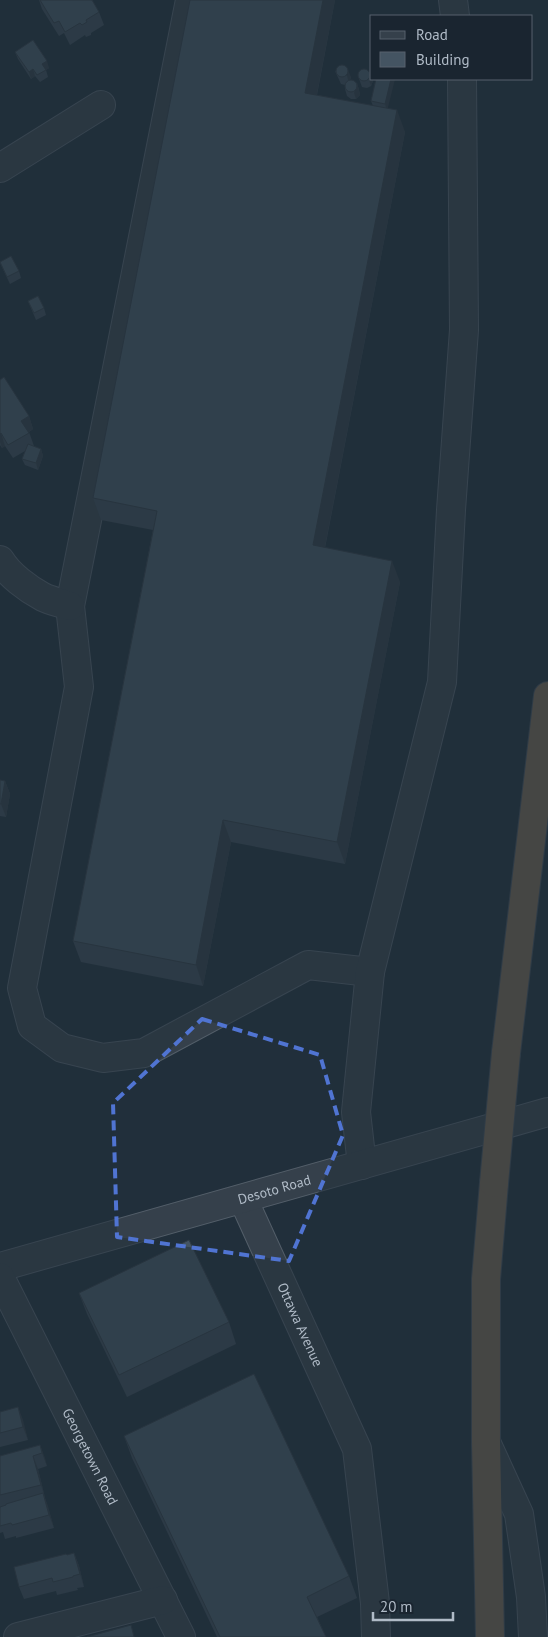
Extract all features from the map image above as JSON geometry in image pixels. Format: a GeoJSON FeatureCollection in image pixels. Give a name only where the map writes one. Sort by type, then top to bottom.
{"type":"FeatureCollection","features":[{"type":"Feature","properties":{"kind":"highway"},"geometry":{"type":"LineString","coordinates":[[490,1637],[486,1442],[486,1279],[506,1053],[548,696]]}},
{"type":"Feature","properties":{"kind":"street"},"geometry":{"type":"LineString","coordinates":[[190,0],[70,606],[80,688],[22,988],[32,1026],[62,1048],[102,1058],[144,1053],[308,965],[370,972]]}},
{"type":"Feature","properties":{"kind":"street"},"geometry":{"type":"LineString","coordinates":[[454,0],[455,15]]}},
{"type":"Feature","properties":{"kind":"street"},"geometry":{"type":"LineString","coordinates":[[362,1165],[356,1112],[370,972],[442,682],[451,510],[464,330],[462,80]]}},
{"type":"Feature","properties":{"kind":"street"},"geometry":{"type":"LineString","coordinates":[[0,168],[101,105]]}},
{"type":"Feature","properties":{"kind":"street"},"geometry":{"type":"LineString","coordinates":[[0,560],[19,580],[44,597],[70,606]]}},
{"type":"Feature","properties":{"kind":"street","name":"Desoto Road"},"geometry":{"type":"LineString","coordinates":[[0,1267],[548,1112]]}},
{"type":"Feature","properties":{"kind":"street","name":"Ottawa Avenue"},"geometry":{"type":"LineString","coordinates":[[243,1199],[357,1449],[375,1603],[376,1637]]}},
{"type":"Feature","properties":{"kind":"street","name":"Georgetown Road"},"geometry":{"type":"LineString","coordinates":[[0,1277],[181,1637]]}},
{"type":"Feature","properties":{"kind":"street"},"geometry":{"type":"LineString","coordinates":[[486,1442],[519,1514],[531,1597],[534,1637]]}},
{"type":"Feature","properties":{"kind":"street"},"geometry":{"type":"LineString","coordinates":[[18,1637],[163,1600]]}},
{"type":"Feature","properties":{"kind":"highlighted area"},"geometry":{"type":"Polygon","coordinates":[[[202,1019],[320,1055],[343,1135],[289,1261],[117,1237],[113,1103],[202,1019]]]}},
{"type":"Feature","properties":{"kind":"building"},"geometry":{"type":"Polygon","coordinates":[[[40,0],[92,0],[99,12],[86,20],[87,22],[82,25],[80,23],[65,32],[59,21],[54,23],[40,0]]]}},
{"type":"Feature","properties":{"kind":"building"},"geometry":{"type":"Polygon","coordinates":[[[190,0],[323,0],[305,93],[397,110],[313,545],[392,561],[337,842],[223,820],[196,965],[73,941],[157,511],[93,498],[190,0]]]}},
{"type":"Feature","properties":{"kind":"building"},"geometry":{"type":"Polygon","coordinates":[[[33,40],[47,61],[42,64],[46,70],[37,75],[33,69],[29,72],[15,52],[33,40]]]}},
{"type":"Feature","properties":{"kind":"building"},"geometry":{"type":"Polygon","coordinates":[[[340,65],[344,65],[348,71],[344,77],[340,77],[336,73],[336,69],[340,65]]]}},
{"type":"Feature","properties":{"kind":"building"},"geometry":{"type":"Polygon","coordinates":[[[362,69],[366,69],[370,75],[366,81],[362,81],[358,77],[358,73],[362,69]]]}},
{"type":"Feature","properties":{"kind":"building"},"geometry":{"type":"Polygon","coordinates":[[[353,80],[356,81],[356,91],[349,92],[346,91],[345,84],[346,81],[353,80]]]}},
{"type":"Feature","properties":{"kind":"building"},"geometry":{"type":"Polygon","coordinates":[[[376,80],[391,80],[385,104],[371,101],[376,80]]]}},
{"type":"Feature","properties":{"kind":"building"},"geometry":{"type":"Polygon","coordinates":[[[11,256],[19,271],[7,277],[0,262],[11,256]]]}},
{"type":"Feature","properties":{"kind":"building"},"geometry":{"type":"Polygon","coordinates":[[[38,296],[44,308],[34,313],[28,301],[38,296]]]}},
{"type":"Feature","properties":{"kind":"building"},"geometry":{"type":"Polygon","coordinates":[[[4,377],[29,416],[21,421],[29,433],[8,445],[0,434],[0,380],[4,377]]]}},
{"type":"Feature","properties":{"kind":"building"},"geometry":{"type":"Polygon","coordinates":[[[28,444],[41,449],[36,463],[22,459],[28,444]]]}},
{"type":"Feature","properties":{"kind":"building"},"geometry":{"type":"Polygon","coordinates":[[[0,780],[5,781],[1,804],[0,804],[0,780]]]}},
{"type":"Feature","properties":{"kind":"building"},"geometry":{"type":"Polygon","coordinates":[[[189,1240],[229,1322],[119,1375],[79,1293],[189,1240]]]}},
{"type":"Feature","properties":{"kind":"building"},"geometry":{"type":"Polygon","coordinates":[[[254,1374],[349,1576],[307,1597],[326,1637],[220,1637],[124,1436],[254,1374]]]}},
{"type":"Feature","properties":{"kind":"building"},"geometry":{"type":"Polygon","coordinates":[[[18,1407],[23,1427],[0,1433],[0,1412],[18,1407]]]}},
{"type":"Feature","properties":{"kind":"building"},"geometry":{"type":"Polygon","coordinates":[[[40,1445],[42,1453],[33,1456],[41,1485],[0,1495],[0,1456],[40,1445]]]}},
{"type":"Feature","properties":{"kind":"building"},"geometry":{"type":"Polygon","coordinates":[[[43,1493],[49,1515],[12,1525],[11,1523],[0,1526],[0,1507],[43,1493]]]}},
{"type":"Feature","properties":{"kind":"building"},"geometry":{"type":"Polygon","coordinates":[[[74,1553],[80,1574],[53,1582],[52,1578],[19,1587],[14,1567],[74,1553]]]}},
{"type":"Feature","properties":{"kind":"building"},"geometry":{"type":"Polygon","coordinates":[[[131,1625],[134,1637],[87,1637],[131,1625]]]}}]}
